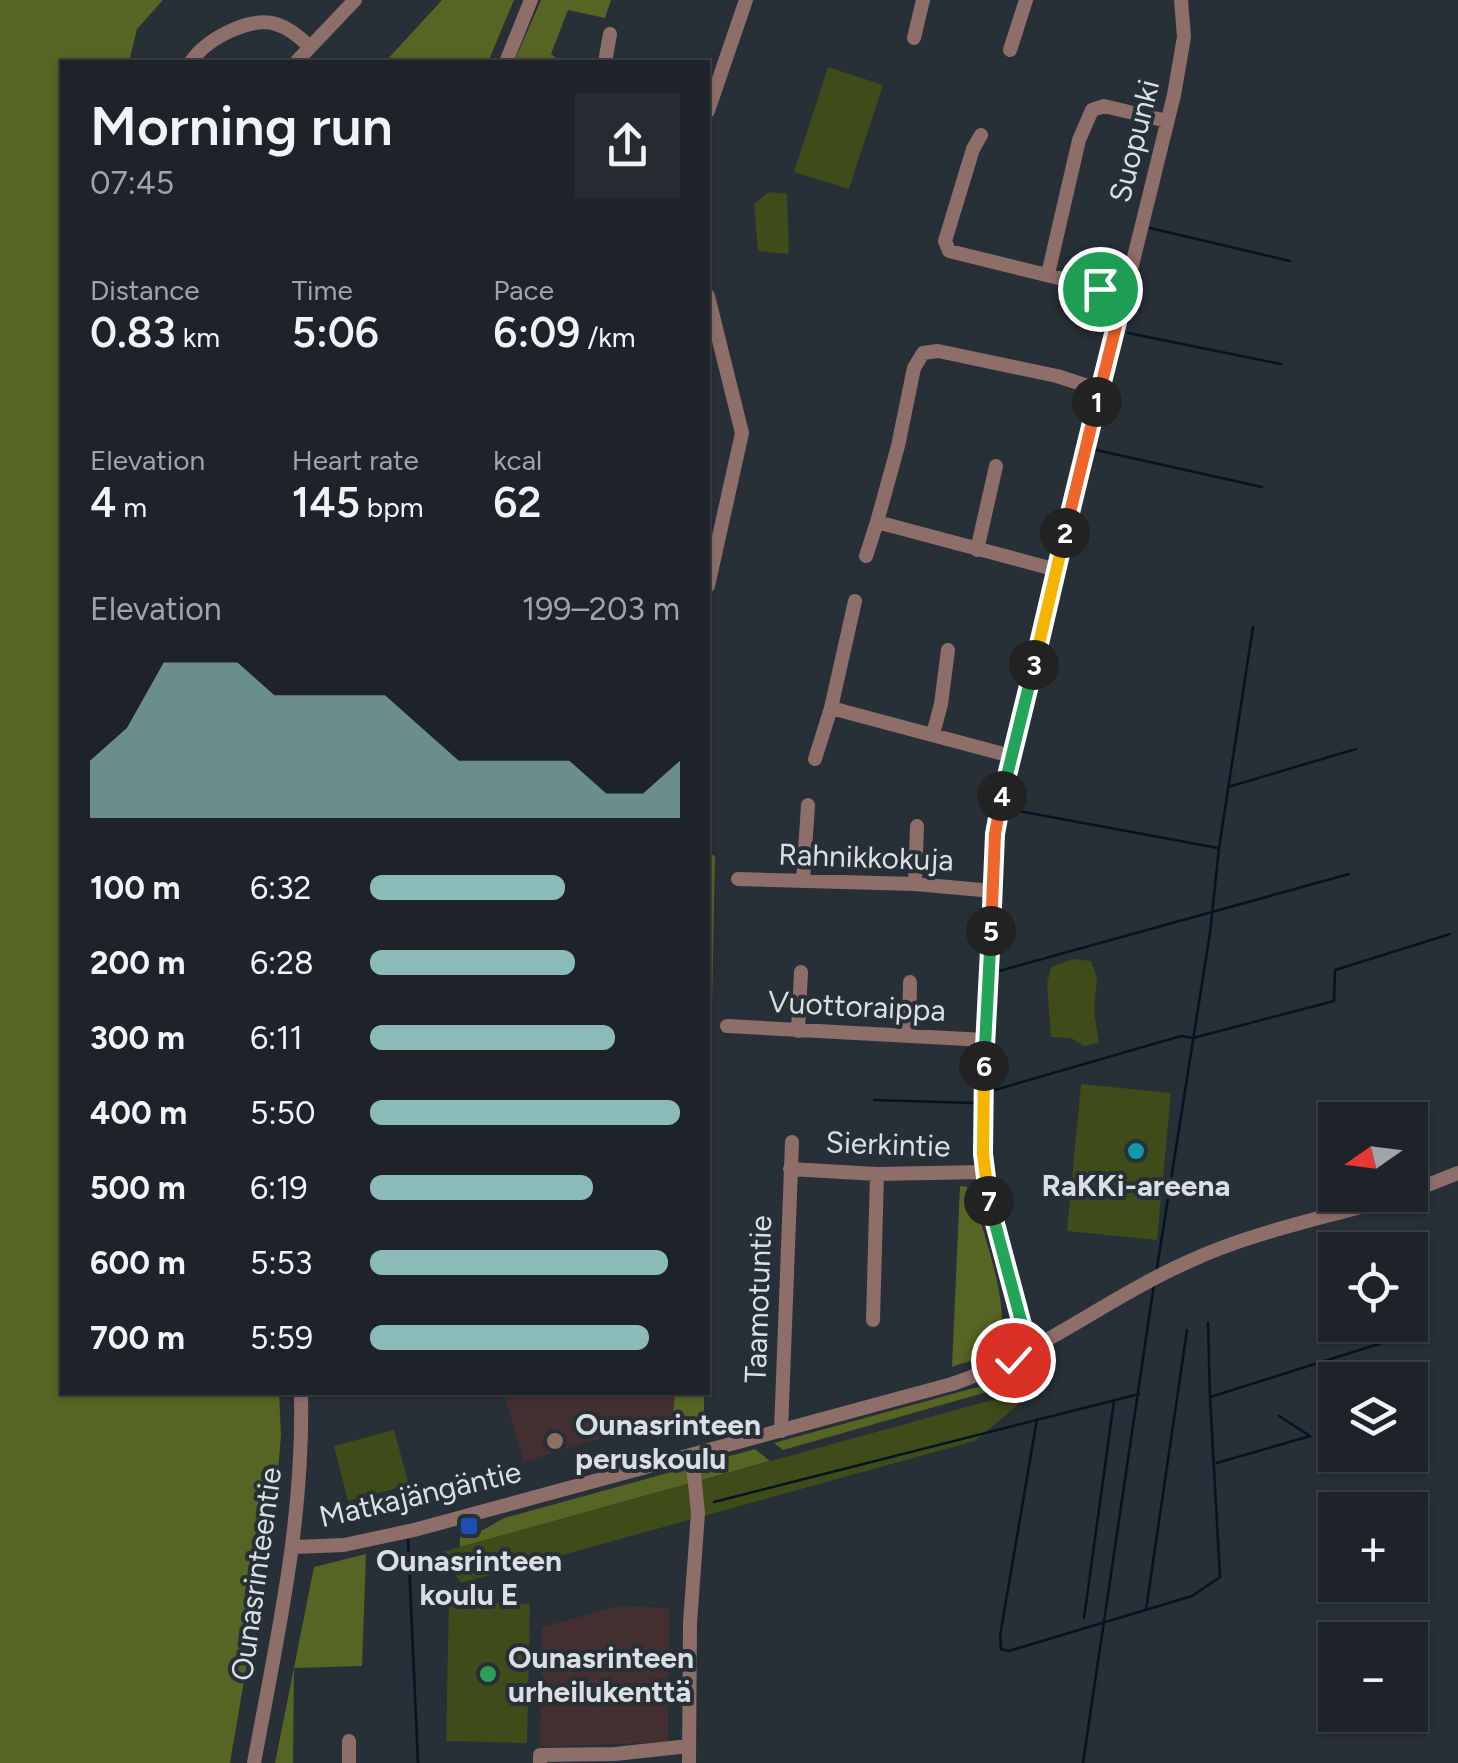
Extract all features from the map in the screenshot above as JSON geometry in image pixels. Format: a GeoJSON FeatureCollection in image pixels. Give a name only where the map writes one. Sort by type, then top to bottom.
{"type":"FeatureCollection","features":[{"type":"Feature","properties":{"kind":"street"},"geometry":{"type":"LineString","coordinates":[[298,60],[355,0]]}},
{"type":"Feature","properties":{"kind":"street"},"geometry":{"type":"LineString","coordinates":[[507,60],[531,0]]}},
{"type":"Feature","properties":{"kind":"street"},"geometry":{"type":"LineString","coordinates":[[710,105],[746,0]]}},
{"type":"Feature","properties":{"kind":"street"},"geometry":{"type":"LineString","coordinates":[[914,38],[923,0]]}},
{"type":"Feature","properties":{"kind":"street"},"geometry":{"type":"LineString","coordinates":[[1010,50],[1026,0]]}},
{"type":"Feature","properties":{"kind":"street","name":"Suopunki"},"geometry":{"type":"LineString","coordinates":[[1029,1351],[990,1212],[984,1172],[985,1040],[995,834],[1181,62],[1181,0]]}},
{"type":"Feature","properties":{"kind":"street"},"geometry":{"type":"LineString","coordinates":[[192,60],[211,42],[255,24],[274,23],[310,47]]}},
{"type":"Feature","properties":{"kind":"street"},"geometry":{"type":"LineString","coordinates":[[605,60],[610,34]]}},
{"type":"Feature","properties":{"kind":"street"},"geometry":{"type":"LineString","coordinates":[[1048,274],[1079,140],[1092,110],[1104,106],[1166,121]]}},
{"type":"Feature","properties":{"kind":"street"},"geometry":{"type":"LineString","coordinates":[[981,135],[973,148],[946,247],[958,254],[1124,294]]}},
{"type":"Feature","properties":{"kind":"street"},"geometry":{"type":"LineString","coordinates":[[710,304],[742,428],[741,448],[710,578]]}},
{"type":"Feature","properties":{"kind":"street"},"geometry":{"type":"LineString","coordinates":[[866,556],[898,446],[914,368],[922,353],[938,351],[1058,376],[1100,390]]}},
{"type":"Feature","properties":{"kind":"street"},"geometry":{"type":"LineString","coordinates":[[977,550],[996,466]]}},
{"type":"Feature","properties":{"kind":"street"},"geometry":{"type":"LineString","coordinates":[[877,522],[1056,570]]}},
{"type":"Feature","properties":{"kind":"street"},"geometry":{"type":"LineString","coordinates":[[815,759],[832,708],[855,600]]}},
{"type":"Feature","properties":{"kind":"street"},"geometry":{"type":"LineString","coordinates":[[933,734],[948,650]]}},
{"type":"Feature","properties":{"kind":"street"},"geometry":{"type":"LineString","coordinates":[[832,708],[1011,756]]}},
{"type":"Feature","properties":{"kind":"street"},"geometry":{"type":"LineString","coordinates":[[803,881],[808,805]]}},
{"type":"Feature","properties":{"kind":"street"},"geometry":{"type":"LineString","coordinates":[[915,884],[917,826]]}},
{"type":"Feature","properties":{"kind":"street","name":"Rahnikkokuja"},"geometry":{"type":"LineString","coordinates":[[738,879],[915,884],[993,891]]}},
{"type":"Feature","properties":{"kind":"street"},"geometry":{"type":"LineString","coordinates":[[798,1031],[800,972]]}},
{"type":"Feature","properties":{"kind":"street"},"geometry":{"type":"LineString","coordinates":[[909,1036],[910,982]]}},
{"type":"Feature","properties":{"kind":"street","name":"Vuottoraippa"},"geometry":{"type":"LineString","coordinates":[[727,1026],[985,1040]]}},
{"type":"Feature","properties":{"kind":"street","name":"Taamotuntie"},"geometry":{"type":"LineString","coordinates":[[781,1432],[792,1142]]}},
{"type":"Feature","properties":{"kind":"street","name":"Sierkintie"},"geometry":{"type":"LineString","coordinates":[[790,1169],[878,1174],[984,1172]]}},
{"type":"Feature","properties":{"kind":"street"},"geometry":{"type":"LineString","coordinates":[[1428,1185],[1458,1173]]}},
{"type":"Feature","properties":{"kind":"street"},"geometry":{"type":"LineString","coordinates":[[872,1320],[878,1174]]}},
{"type":"Feature","properties":{"kind":"street","name":"Matkajängäntie"},"geometry":{"type":"LineString","coordinates":[[294,1546],[344,1545],[414,1530],[960,1381],[1029,1351],[1190,1260],[1243,1239],[1341,1212]]}},
{"type":"Feature","properties":{"kind":"street","name":"Ounasrinteentie"},"geometry":{"type":"LineString","coordinates":[[254,1763],[294,1546],[300,1489],[300,1395]]}},
{"type":"Feature","properties":{"kind":"street"},"geometry":{"type":"LineString","coordinates":[[689,1763],[690,1622],[698,1513],[692,1455]]}},
{"type":"Feature","properties":{"kind":"street"},"geometry":{"type":"LineString","coordinates":[[348,1741],[349,1763]]}},
{"type":"Feature","properties":{"kind":"street"},"geometry":{"type":"LineString","coordinates":[[540,1763],[540,1756],[615,1754],[688,1746]]}},
{"type":"Feature","properties":{"kind":"shaded area","name":"Ounasrinteen peruskoulu"},"geometry":{"type":"Polygon","coordinates":[[[505,1395],[675,1395],[674,1416],[524,1462],[505,1395]]]}},
{"type":"Feature","properties":{"kind":"shaded area"},"geometry":{"type":"Polygon","coordinates":[[[619,1606],[669,1608],[668,1742],[540,1747],[542,1627],[619,1606]]]}},
{"type":"Feature","properties":{"kind":"green space"},"geometry":{"type":"Polygon","coordinates":[[[0,0],[163,0],[137,29],[129,60],[60,60],[60,1395],[279,1395],[281,1434],[273,1537],[252,1608],[252,1634],[230,1763],[0,1763],[0,0]]]}},
{"type":"Feature","properties":{"kind":"green space"},"geometry":{"type":"Polygon","coordinates":[[[442,0],[514,0],[489,60],[387,60],[442,0]]]}},
{"type":"Feature","properties":{"kind":"green space"},"geometry":{"type":"Polygon","coordinates":[[[541,0],[611,0],[605,18],[568,10],[551,54],[559,60],[515,60],[541,0]]]}},
{"type":"Feature","properties":{"kind":"green space"},"geometry":{"type":"Polygon","coordinates":[[[828,67],[883,85],[849,189],[794,172],[828,67]]]}},
{"type":"Feature","properties":{"kind":"green space"},"geometry":{"type":"Polygon","coordinates":[[[769,192],[787,194],[789,254],[758,251],[754,204],[769,192]]]}},
{"type":"Feature","properties":{"kind":"green space"},"geometry":{"type":"Polygon","coordinates":[[[710,854],[715,856],[710,1107],[710,854]]]}},
{"type":"Feature","properties":{"kind":"green space"},"geometry":{"type":"Polygon","coordinates":[[[1073,959],[1091,961],[1097,978],[1094,1011],[1099,1043],[1084,1046],[1071,1038],[1051,1037],[1047,984],[1051,967],[1073,959]]]}},
{"type":"Feature","properties":{"kind":"green space"},"geometry":{"type":"Polygon","coordinates":[[[1081,1084],[1171,1093],[1157,1240],[1067,1231],[1081,1084]]]}},
{"type":"Feature","properties":{"kind":"green space"},"geometry":{"type":"Polygon","coordinates":[[[960,1186],[972,1193],[995,1273],[1002,1317],[995,1348],[952,1367],[960,1186]]]}},
{"type":"Feature","properties":{"kind":"green space"},"geometry":{"type":"Polygon","coordinates":[[[985,1385],[987,1392],[783,1450],[774,1443],[985,1385]]]}},
{"type":"Feature","properties":{"kind":"green space"},"geometry":{"type":"Polygon","coordinates":[[[1039,1387],[975,1441],[461,1583],[449,1566],[436,1570],[431,1555],[1039,1387]]]}},
{"type":"Feature","properties":{"kind":"green space"},"geometry":{"type":"Polygon","coordinates":[[[675,1395],[704,1395],[704,1431],[690,1433],[658,1421],[673,1416],[675,1395]]]}},
{"type":"Feature","properties":{"kind":"green space"},"geometry":{"type":"Polygon","coordinates":[[[394,1430],[409,1485],[348,1501],[334,1446],[394,1430]]]}},
{"type":"Feature","properties":{"kind":"green space"},"geometry":{"type":"Polygon","coordinates":[[[755,1449],[770,1461],[460,1547],[460,1536],[483,1530],[504,1518],[755,1449]]]}},
{"type":"Feature","properties":{"kind":"green space"},"geometry":{"type":"Polygon","coordinates":[[[366,1554],[362,1666],[294,1668],[293,1763],[275,1763],[314,1567],[366,1554]]]}},
{"type":"Feature","properties":{"kind":"green space","name":"Ounasrinteen urheilukenttä"},"geometry":{"type":"Polygon","coordinates":[[[449,1601],[530,1604],[527,1743],[446,1741],[449,1601]]]}},
{"type":"Feature","properties":{"kind":"waterway"},"geometry":{"type":"LineString","coordinates":[[1150,228],[1290,261]]}},
{"type":"Feature","properties":{"kind":"waterway"},"geometry":{"type":"LineString","coordinates":[[1128,333],[1281,364]]}},
{"type":"Feature","properties":{"kind":"waterway"},"geometry":{"type":"LineString","coordinates":[[1096,450],[1262,487]]}},
{"type":"Feature","properties":{"kind":"waterway"},"geometry":{"type":"LineString","coordinates":[[1157,1268],[1253,627]]}},
{"type":"Feature","properties":{"kind":"waterway"},"geometry":{"type":"LineString","coordinates":[[1228,787],[1356,749]]}},
{"type":"Feature","properties":{"kind":"waterway"},"geometry":{"type":"LineString","coordinates":[[1008,809],[1218,848]]}},
{"type":"Feature","properties":{"kind":"waterway"},"geometry":{"type":"LineString","coordinates":[[999,971],[1349,874]]}},
{"type":"Feature","properties":{"kind":"waterway"},"geometry":{"type":"LineString","coordinates":[[991,1091],[1181,1036],[1193,1038],[1334,1001],[1335,970],[1450,934]]}},
{"type":"Feature","properties":{"kind":"waterway"},"geometry":{"type":"LineString","coordinates":[[874,1100],[973,1103],[980,1098]]}},
{"type":"Feature","properties":{"kind":"waterway"},"geometry":{"type":"LineString","coordinates":[[1083,1763],[1154,1284]]}},
{"type":"Feature","properties":{"kind":"waterway"},"geometry":{"type":"LineString","coordinates":[[1208,1323],[1210,1397]]}},
{"type":"Feature","properties":{"kind":"waterway"},"geometry":{"type":"LineString","coordinates":[[1146,1610],[1187,1330]]}},
{"type":"Feature","properties":{"kind":"waterway"},"geometry":{"type":"LineString","coordinates":[[1037,1419],[1000,1636],[1001,1649],[1009,1651],[1192,1596],[1220,1577],[1210,1397],[1385,1342]]}},
{"type":"Feature","properties":{"kind":"waterway"},"geometry":{"type":"LineString","coordinates":[[714,1502],[1139,1394]]}},
{"type":"Feature","properties":{"kind":"waterway"},"geometry":{"type":"LineString","coordinates":[[1084,1618],[1114,1401]]}},
{"type":"Feature","properties":{"kind":"waterway"},"geometry":{"type":"LineString","coordinates":[[1217,1463],[1310,1436],[1279,1416]]}},
{"type":"Feature","properties":{"kind":"waterway"},"geometry":{"type":"LineString","coordinates":[[408,1540],[418,1763]]}},
{"type":"Feature","properties":{"kind":"place","name":"RaKKi-areena"},"geometry":{"type":"Point","coordinates":[1136,1151]}},
{"type":"Feature","properties":{"kind":"place","name":"Ounasrinteen peruskoulu"},"geometry":{"type":"Point","coordinates":[555,1441]}},
{"type":"Feature","properties":{"kind":"place","name":"Ounasrinteen koulu E"},"geometry":{"type":"Point","coordinates":[469,1526]}},
{"type":"Feature","properties":{"kind":"place","name":"Ounasrinteen urheilukenttä"},"geometry":{"type":"Point","coordinates":[488,1674]}},
{"type":"Feature","properties":{"kind":"route"},"geometry":{"type":"LineString","coordinates":[[1013,1360],[1029,1351],[990,1212],[983,1154],[995,834],[1124,294],[1100,289]]}}]}
